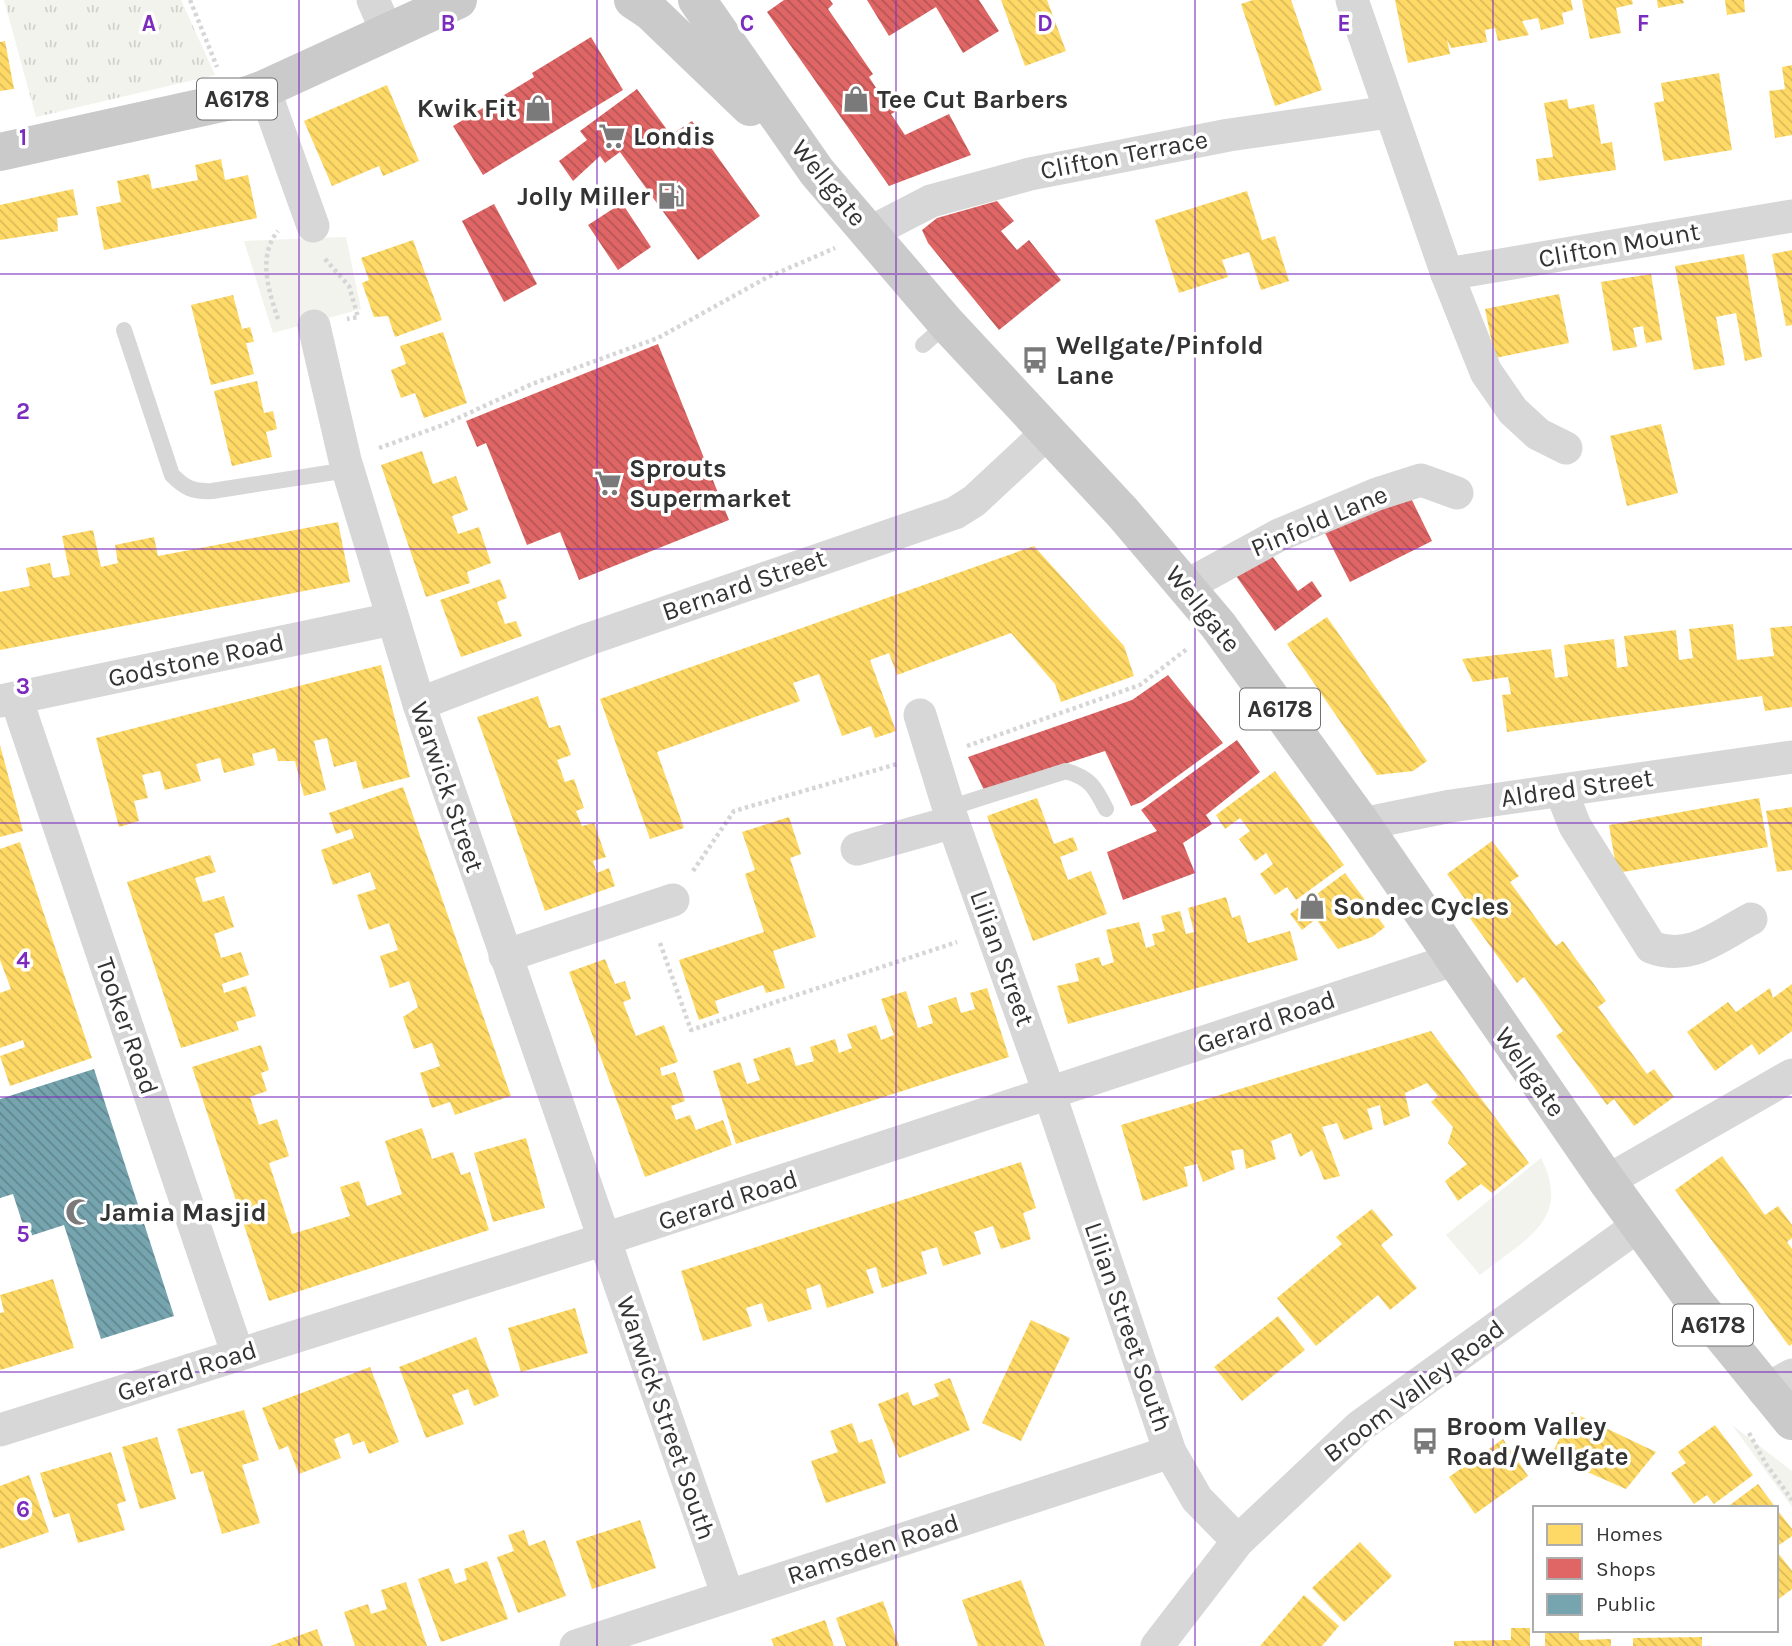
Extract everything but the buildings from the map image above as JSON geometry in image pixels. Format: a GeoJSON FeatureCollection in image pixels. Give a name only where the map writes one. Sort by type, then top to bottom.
{"type":"FeatureCollection","features":[{"type":"Feature","properties":{"kind":"main road","name":"A6178"},"geometry":{"type":"LineString","coordinates":[[0,152],[247,95],[380,16],[458,0]]}},
{"type":"Feature","properties":{"kind":"main road","name":"A6178"},"geometry":{"type":"LineString","coordinates":[[633,0],[651,12],[817,172]]}},
{"type":"Feature","properties":{"kind":"main road","name":"Wellgate"},"geometry":{"type":"LineString","coordinates":[[697,0],[817,172],[869,233],[935,335],[1048,432],[1186,586],[1263,685],[1639,1225],[1778,1383],[1792,1421]]}},
{"type":"Feature","properties":{"kind":"street"},"geometry":{"type":"LineString","coordinates":[[1352,0],[1447,274],[1486,372],[1513,411],[1538,434],[1566,448]]}},
{"type":"Feature","properties":{"kind":"street"},"geometry":{"type":"LineString","coordinates":[[247,95],[308,214]]}},
{"type":"Feature","properties":{"kind":"street","name":"Clifton Terrace"},"geometry":{"type":"LineString","coordinates":[[869,233],[931,201],[1030,174],[1229,135],[1390,112]]}},
{"type":"Feature","properties":{"kind":"street","name":"Clifton Mount"},"geometry":{"type":"LineString","coordinates":[[1447,274],[1792,216]]}},
{"type":"Feature","properties":{"kind":"street","name":"Warwick Street"},"geometry":{"type":"LineString","coordinates":[[314,326],[346,465],[419,704],[605,1240]]}},
{"type":"Feature","properties":{"kind":"street","name":"Bernard Street"},"geometry":{"type":"LineString","coordinates":[[419,704],[589,639],[955,513],[974,501],[1048,432]]}},
{"type":"Feature","properties":{"kind":"street","name":"Pinfold Lane"},"geometry":{"type":"LineString","coordinates":[[1186,586],[1279,535],[1377,494],[1421,480],[1457,494]]}},
{"type":"Feature","properties":{"kind":"street","name":"Godstone Road"},"geometry":{"type":"LineString","coordinates":[[8,700],[392,619]]}},
{"type":"Feature","properties":{"kind":"street","name":"Tooker Road"},"geometry":{"type":"LineString","coordinates":[[8,700],[238,1355]]}},
{"type":"Feature","properties":{"kind":"street","name":"Lilian Street"},"geometry":{"type":"LineString","coordinates":[[920,715],[951,815],[1051,1095]]}},
{"type":"Feature","properties":{"kind":"street","name":"Aldred Street"},"geometry":{"type":"LineString","coordinates":[[1362,824],[1451,806],[1792,757]]}},
{"type":"Feature","properties":{"kind":"street"},"geometry":{"type":"LineString","coordinates":[[1561,791],[1574,826],[1651,947],[1667,953],[1690,952],[1751,919]]}},
{"type":"Feature","properties":{"kind":"street"},"geometry":{"type":"LineString","coordinates":[[857,849],[951,815]]}},
{"type":"Feature","properties":{"kind":"street"},"geometry":{"type":"LineString","coordinates":[[505,956],[661,904]]}},
{"type":"Feature","properties":{"kind":"street","name":"Gerard Road"},"geometry":{"type":"LineString","coordinates":[[0,1430],[605,1240],[1051,1095],[1453,960]]}},
{"type":"Feature","properties":{"kind":"street"},"geometry":{"type":"LineString","coordinates":[[1607,1181],[1792,1075]]}},
{"type":"Feature","properties":{"kind":"street","name":"Lilian Street South"},"geometry":{"type":"LineString","coordinates":[[1051,1095],[1170,1452],[1197,1499],[1238,1541]]}},
{"type":"Feature","properties":{"kind":"street","name":"Broom Valley Road"},"geometry":{"type":"LineString","coordinates":[[1157,1646],[1238,1541],[1359,1427],[1639,1225]]}},
{"type":"Feature","properties":{"kind":"street","name":"Warwick Street South"},"geometry":{"type":"LineString","coordinates":[[605,1240],[728,1596]]}},
{"type":"Feature","properties":{"kind":"street","name":"Ramsden Road"},"geometry":{"type":"LineString","coordinates":[[576,1646],[1170,1452]]}},
{"type":"Feature","properties":{"kind":"lane"},"geometry":{"type":"LineString","coordinates":[[124,330],[172,475],[182,485],[196,492],[212,491],[346,465]]}},
{"type":"Feature","properties":{"kind":"lane"},"geometry":{"type":"LineString","coordinates":[[951,815],[1066,771],[1086,776],[1094,784],[1106,809]]}},
{"type":"Feature","properties":{"kind":"path"},"geometry":{"type":"LineString","coordinates":[[190,0],[247,95]]}},
{"type":"Feature","properties":{"kind":"path"},"geometry":{"type":"LineString","coordinates":[[308,214],[315,248],[349,286],[358,317],[314,326],[283,334],[265,279],[273,237],[308,214]]}},
{"type":"Feature","properties":{"kind":"path"},"geometry":{"type":"LineString","coordinates":[[346,465],[532,384],[658,338],[766,278],[869,233]]}},
{"type":"Feature","properties":{"kind":"path"},"geometry":{"type":"LineString","coordinates":[[661,904],[691,1030],[992,930]]}},
{"type":"Feature","properties":{"kind":"green space"},"geometry":{"type":"Polygon","coordinates":[[[4,0],[181,0],[215,75],[36,117],[4,0]]]}},
{"type":"Feature","properties":{"kind":"green space"},"geometry":{"type":"Polygon","coordinates":[[[346,237],[361,309],[273,333],[244,241],[346,237]]]}},
{"type":"Feature","properties":{"kind":"green space"},"geometry":{"type":"Polygon","coordinates":[[[1541,1158],[1549,1180],[1551,1198],[1547,1213],[1539,1227],[1527,1239],[1480,1275],[1446,1235],[1541,1158]]]}},
{"type":"Feature","properties":{"kind":"green space"},"geometry":{"type":"Polygon","coordinates":[[[1732,1425],[1792,1471],[1792,1507],[1732,1425]]]}},
{"type":"Feature","properties":{"kind":"place","name":"Tee Cut Barbers"},"geometry":{"type":"Point","coordinates":[856,99]}},
{"type":"Feature","properties":{"kind":"place","name":"Kwik Fit"},"geometry":{"type":"Point","coordinates":[538,108]}},
{"type":"Feature","properties":{"kind":"place","name":"Londis"},"geometry":{"type":"Point","coordinates":[612,136]}},
{"type":"Feature","properties":{"kind":"place","name":"Jolly Miller"},"geometry":{"type":"Point","coordinates":[671,196]}},
{"type":"Feature","properties":{"kind":"place","name":"Wellgate/Pinfold Lane"},"geometry":{"type":"Point","coordinates":[1035,360]}},
{"type":"Feature","properties":{"kind":"place","name":"Sprouts Supermarket"},"geometry":{"type":"Point","coordinates":[608,483]}},
{"type":"Feature","properties":{"kind":"place","name":"Sondec Cycles"},"geometry":{"type":"Point","coordinates":[1312,906]}},
{"type":"Feature","properties":{"kind":"place","name":"Jamia Masjid"},"geometry":{"type":"Point","coordinates":[79,1212]}},
{"type":"Feature","properties":{"kind":"place","name":"Broom Valley Road/Wellgate"},"geometry":{"type":"Point","coordinates":[1425,1441]}}]}
